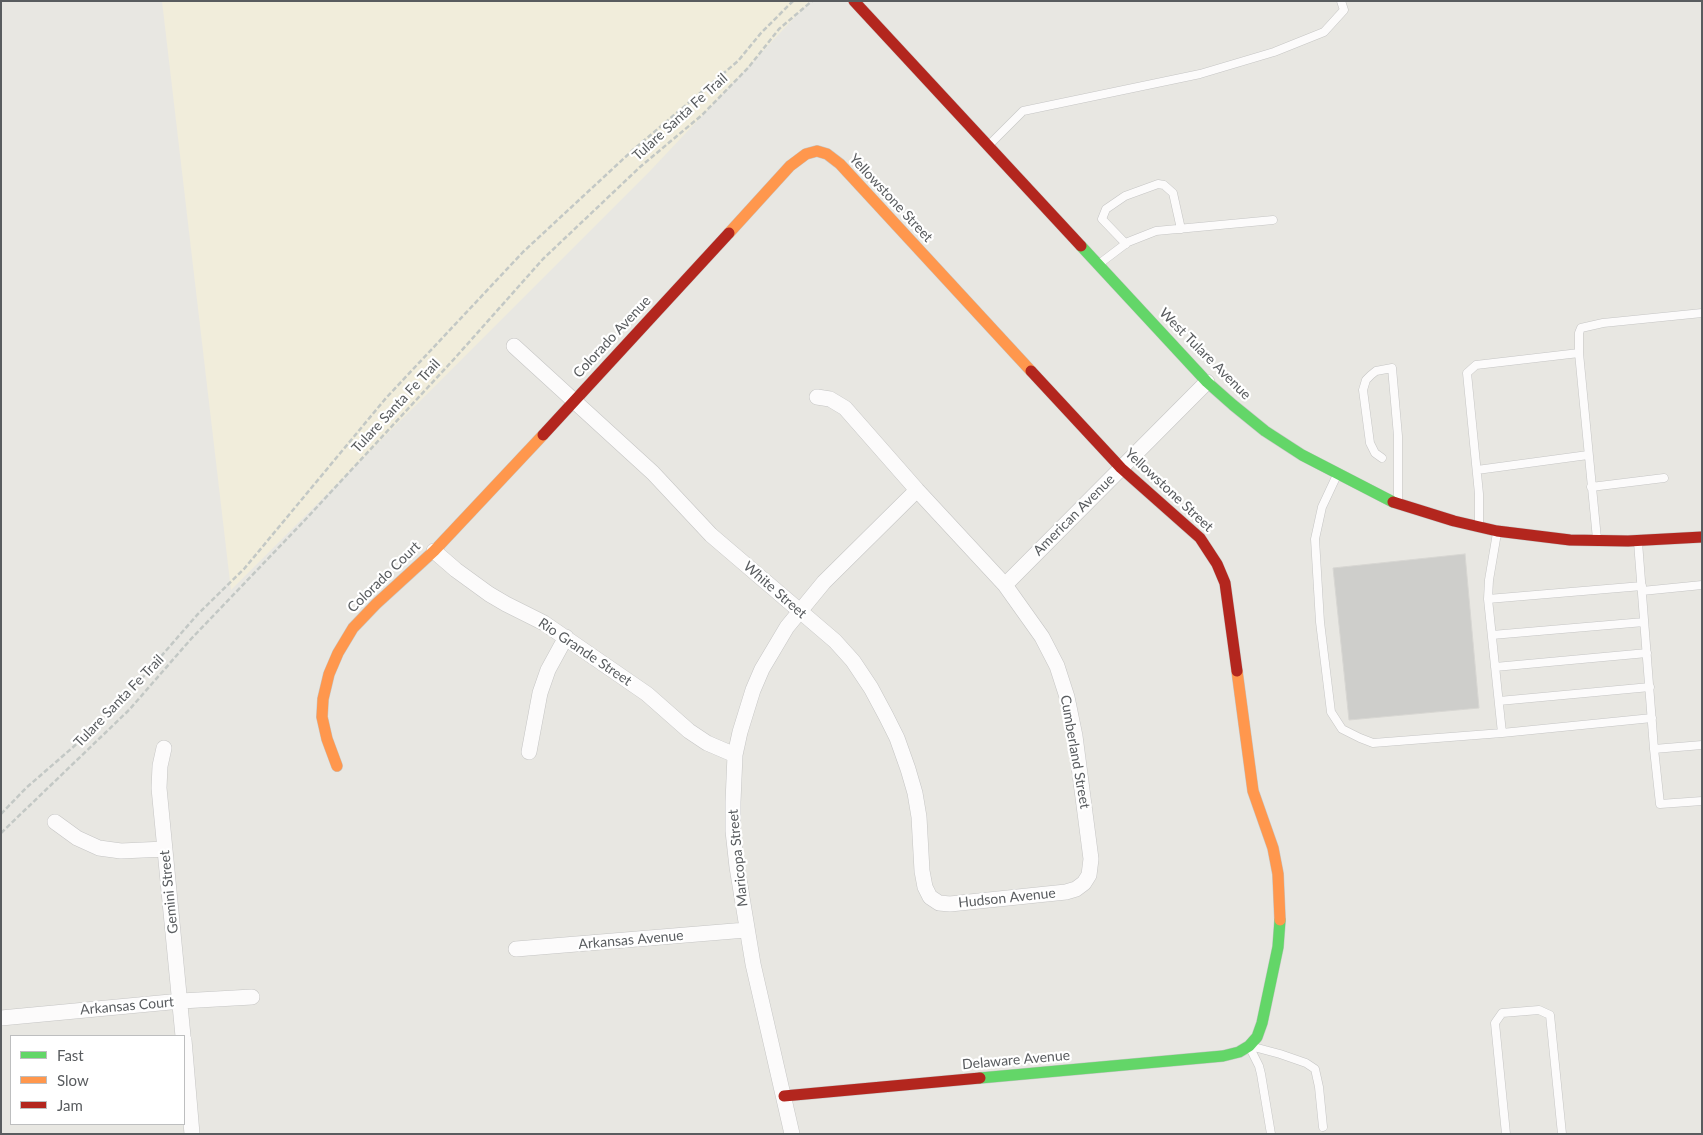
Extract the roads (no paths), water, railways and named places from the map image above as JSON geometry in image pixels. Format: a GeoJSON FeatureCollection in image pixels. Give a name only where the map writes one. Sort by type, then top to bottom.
{"type":"FeatureCollection","features":[{"type":"Feature","properties":{"kind":"street","name":"West Tulare Avenue"},"geometry":{"type":"LineString","coordinates":[[854,1],[1208,382],[1233,406],[1265,431],[1337,474],[1398,504],[1454,521],[1497,530],[1570,540],[1597,541],[1702,537]]}},
{"type":"Feature","properties":{"kind":"street","name":"Colorado Avenue"},"geometry":{"type":"LineString","coordinates":[[434,550],[790,166],[806,154],[817,151]]}},
{"type":"Feature","properties":{"kind":"street","name":"Yellowstone Street"},"geometry":{"type":"LineString","coordinates":[[817,151],[827,154],[840,164],[1121,468],[1182,520],[1200,538],[1217,564],[1225,584],[1230,610],[1249,770],[1253,791],[1273,848],[1280,896],[1278,947],[1262,1023],[1257,1036],[1249,1046]]}},
{"type":"Feature","properties":{"kind":"street","name":"White Street"},"geometry":{"type":"LineString","coordinates":[[514,346],[653,473],[711,535],[835,641],[853,661],[871,688],[897,738],[915,793],[922,845],[922,871],[925,887],[930,897]]}},
{"type":"Feature","properties":{"kind":"street","name":"American Avenue"},"geometry":{"type":"LineString","coordinates":[[1005,585],[1208,382]]}},
{"type":"Feature","properties":{"kind":"street","name":"Cumberland Street"},"geometry":{"type":"LineString","coordinates":[[817,397],[830,399],[845,408],[917,490],[1005,585],[1042,637],[1057,666],[1067,697],[1075,736],[1091,859],[1089,875],[1084,883]]}},
{"type":"Feature","properties":{"kind":"street","name":"Maricopa Street"},"geometry":{"type":"LineString","coordinates":[[792,1134],[746,930],[733,831],[735,755],[753,690],[774,647],[787,627],[831,575],[917,490]]}},
{"type":"Feature","properties":{"kind":"street","name":"Rio Grande Street"},"geometry":{"type":"LineString","coordinates":[[434,550],[456,570],[489,594],[544,623],[647,694],[689,731],[707,743],[735,755]]}},
{"type":"Feature","properties":{"kind":"street","name":"Colorado Court"},"geometry":{"type":"LineString","coordinates":[[337,766],[327,739],[322,717],[323,699],[332,667],[353,628],[434,550]]}},
{"type":"Feature","properties":{"kind":"street"},"geometry":{"type":"LineString","coordinates":[[529,752],[540,693],[548,670],[566,637]]}},
{"type":"Feature","properties":{"kind":"street","name":"Gemini Street"},"geometry":{"type":"LineString","coordinates":[[164,748],[160,766],[159,788],[183,1035]]}},
{"type":"Feature","properties":{"kind":"street"},"geometry":{"type":"LineString","coordinates":[[55,822],[76,838],[100,848],[134,852],[165,849]]}},
{"type":"Feature","properties":{"kind":"street","name":"Hudson Avenue"},"geometry":{"type":"LineString","coordinates":[[930,897],[939,903],[960,903],[1066,892],[1084,883]]}},
{"type":"Feature","properties":{"kind":"street","name":"Arkansas Avenue"},"geometry":{"type":"LineString","coordinates":[[516,950],[746,930]]}},
{"type":"Feature","properties":{"kind":"street","name":"Arkansas Court"},"geometry":{"type":"LineString","coordinates":[[1,1018],[252,996]]}},
{"type":"Feature","properties":{"kind":"street","name":"Delaware Avenue"},"geometry":{"type":"LineString","coordinates":[[784,1096],[1223,1056],[1239,1052],[1249,1046]]}},
{"type":"Feature","properties":{"kind":"street"},"geometry":{"type":"LineString","coordinates":[[185,1052],[192,1134]]}},
{"type":"Feature","properties":{"kind":"lane"},"geometry":{"type":"LineString","coordinates":[[988,146],[1023,111],[1200,74],[1274,52],[1324,32],[1344,10],[1341,1]]}},
{"type":"Feature","properties":{"kind":"lane"},"geometry":{"type":"LineString","coordinates":[[1126,244],[1102,219],[1106,209],[1125,196],[1158,184],[1164,185],[1173,193],[1181,229]]}},
{"type":"Feature","properties":{"kind":"lane"},"geometry":{"type":"LineString","coordinates":[[1099,264],[1126,244],[1156,232],[1273,220]]}},
{"type":"Feature","properties":{"kind":"lane"},"geometry":{"type":"LineString","coordinates":[[1597,541],[1579,353],[1579,333],[1582,328],[1603,323],[1702,313]]}},
{"type":"Feature","properties":{"kind":"lane"},"geometry":{"type":"LineString","coordinates":[[1479,527],[1479,494],[1467,373],[1476,365],[1579,353]]}},
{"type":"Feature","properties":{"kind":"lane"},"geometry":{"type":"LineString","coordinates":[[1382,458],[1375,453],[1370,442],[1363,390],[1366,380],[1370,375],[1376,371],[1392,368],[1398,436],[1398,504]]}},
{"type":"Feature","properties":{"kind":"lane"},"geometry":{"type":"LineString","coordinates":[[1477,470],[1588,455]]}},
{"type":"Feature","properties":{"kind":"lane"},"geometry":{"type":"LineString","coordinates":[[1337,474],[1322,507],[1315,538],[1320,622],[1331,712],[1342,729],[1373,743],[1502,733],[1652,718]]}},
{"type":"Feature","properties":{"kind":"lane"},"geometry":{"type":"LineString","coordinates":[[1591,487],[1664,478]]}},
{"type":"Feature","properties":{"kind":"lane"},"geometry":{"type":"LineString","coordinates":[[1497,530],[1488,580],[1488,599],[1502,733]]}},
{"type":"Feature","properties":{"kind":"lane"},"geometry":{"type":"LineString","coordinates":[[1638,540],[1660,804],[1702,801]]}},
{"type":"Feature","properties":{"kind":"lane"},"geometry":{"type":"LineString","coordinates":[[1488,599],[1642,588],[1702,586]]}},
{"type":"Feature","properties":{"kind":"lane"},"geometry":{"type":"LineString","coordinates":[[1492,635],[1644,622]]}},
{"type":"Feature","properties":{"kind":"lane"},"geometry":{"type":"LineString","coordinates":[[1495,667],[1647,653]]}},
{"type":"Feature","properties":{"kind":"lane"},"geometry":{"type":"LineString","coordinates":[[1499,701],[1650,687]]}},
{"type":"Feature","properties":{"kind":"lane"},"geometry":{"type":"LineString","coordinates":[[1654,749],[1702,745]]}},
{"type":"Feature","properties":{"kind":"lane"},"geometry":{"type":"LineString","coordinates":[[1506,1134],[1495,1023],[1502,1013],[1539,1010],[1550,1015],[1562,1134]]}},
{"type":"Feature","properties":{"kind":"lane"},"geometry":{"type":"LineString","coordinates":[[1249,1046],[1306,1063],[1314,1069],[1319,1087],[1323,1127]]}},
{"type":"Feature","properties":{"kind":"lane"},"geometry":{"type":"LineString","coordinates":[[1249,1046],[1259,1066],[1271,1134]]}}]}
